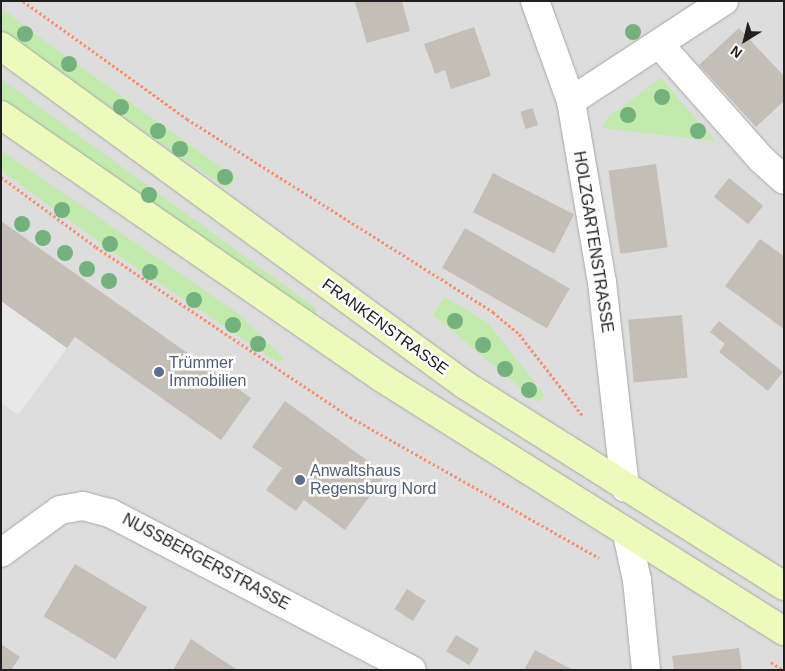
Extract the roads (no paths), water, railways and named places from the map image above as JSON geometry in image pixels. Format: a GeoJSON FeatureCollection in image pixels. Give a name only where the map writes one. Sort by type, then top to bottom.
{"type":"FeatureCollection","features":[{"type":"Feature","properties":{"kind":"main road","name":"FRANKENSTRASSE"},"geometry":{"type":"LineString","coordinates":[[1,46],[465,385],[625,488],[784,586]]}},
{"type":"Feature","properties":{"kind":"main road"},"geometry":{"type":"LineString","coordinates":[[1,115],[382,378],[627,534],[784,631]]}},
{"type":"Feature","properties":{"kind":"street","name":"HOLZGARTENSTRASSE"},"geometry":{"type":"LineString","coordinates":[[535,1],[571,101],[602,282],[625,488]]}},
{"type":"Feature","properties":{"kind":"street"},"geometry":{"type":"LineString","coordinates":[[571,101],[724,1]]}},
{"type":"Feature","properties":{"kind":"street"},"geometry":{"type":"LineString","coordinates":[[659,44],[761,159],[784,180]]}},
{"type":"Feature","properties":{"kind":"street","name":"NUSSBERGERSTRASSE"},"geometry":{"type":"LineString","coordinates":[[1,553],[60,510],[83,506],[110,513],[412,670]]}},
{"type":"Feature","properties":{"kind":"street"},"geometry":{"type":"LineString","coordinates":[[627,534],[637,580],[646,670]]}},
{"type":"Feature","properties":{"kind":"place","name":"Trümmer Immobilien"},"geometry":{"type":"Point","coordinates":[159,372]}},
{"type":"Feature","properties":{"kind":"place","name":"Anwaltshaus Regensburg Nord"},"geometry":{"type":"Point","coordinates":[300,480]}}]}
